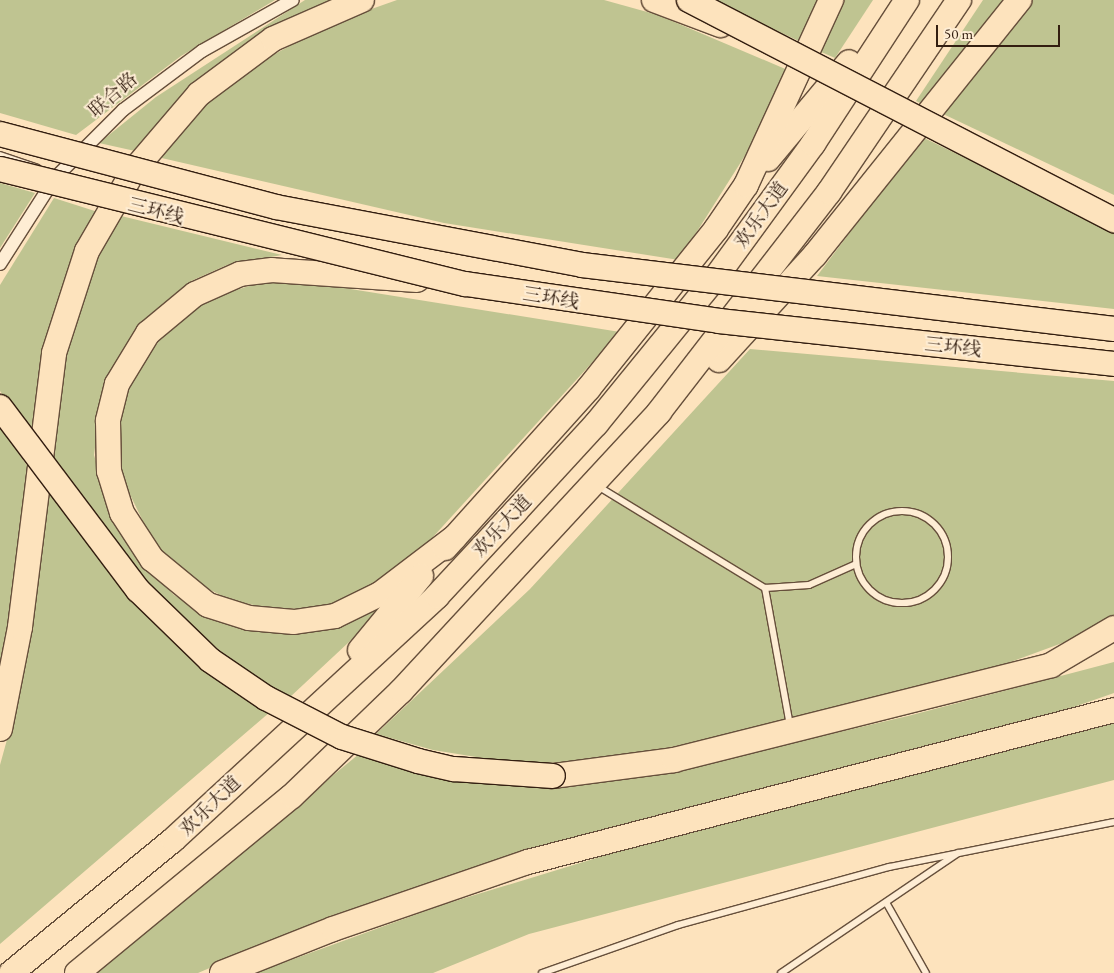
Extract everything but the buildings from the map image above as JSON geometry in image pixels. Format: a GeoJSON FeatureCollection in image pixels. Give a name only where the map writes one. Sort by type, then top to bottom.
{"type":"FeatureCollection","features":[{"type":"Feature","properties":{"kind":"highway"},"geometry":{"type":"LineString","coordinates":[[0,729],[20,627],[54,353],[87,251],[134,170],[199,94],[273,39],[362,0]]}},
{"type":"Feature","properties":{"kind":"highway"},"geometry":{"type":"LineString","coordinates":[[654,0],[787,50]]}},
{"type":"Feature","properties":{"kind":"highway"},"geometry":{"type":"LineString","coordinates":[[689,0],[1048,184],[1114,220]]}},
{"type":"Feature","properties":{"kind":"highway"},"geometry":{"type":"LineString","coordinates":[[746,185],[830,0]]}},
{"type":"Feature","properties":{"kind":"highway","name":"欢乐大道"},"geometry":{"type":"LineString","coordinates":[[11,973],[173,840],[329,692],[436,596],[596,424],[716,277],[888,32],[907,0]]}},
{"type":"Feature","properties":{"kind":"highway","name":"欢乐大道"},"geometry":{"type":"LineString","coordinates":[[77,973],[292,796],[400,691],[659,412],[824,200],[959,0]]}},
{"type":"Feature","properties":{"kind":"highway"},"geometry":{"type":"LineString","coordinates":[[659,412],[722,357],[815,255],[1019,0]]}},
{"type":"Feature","properties":{"kind":"highway"},"geometry":{"type":"LineString","coordinates":[[329,692],[455,537],[588,389],[746,185],[857,53],[888,32]]}},
{"type":"Feature","properties":{"kind":"highway","name":"三环线"},"geometry":{"type":"LineString","coordinates":[[0,134],[276,207],[573,263],[1114,328]]}},
{"type":"Feature","properties":{"kind":"highway","name":"三环线"},"geometry":{"type":"LineString","coordinates":[[0,169],[466,284],[719,321],[1114,364]]}},
{"type":"Feature","properties":{"kind":"highway"},"geometry":{"type":"LineString","coordinates":[[1048,184],[1114,208]]}},
{"type":"Feature","properties":{"kind":"highway"},"geometry":{"type":"LineString","coordinates":[[455,537],[364,604],[309,621],[249,618],[208,605],[152,558],[132,532],[114,494],[108,421],[117,384],[130,358],[169,313],[219,281],[272,270],[466,284]]}},
{"type":"Feature","properties":{"kind":"highway"},"geometry":{"type":"LineString","coordinates":[[0,407],[138,590],[210,660],[259,694],[342,737],[418,762],[454,769],[553,776],[643,766],[791,732],[1114,647]]}},
{"type":"Feature","properties":{"kind":"highway"},"geometry":{"type":"LineString","coordinates":[[1050,665],[1114,628]]}},
{"type":"Feature","properties":{"kind":"highway"},"geometry":{"type":"LineString","coordinates":[[1069,720],[1114,701]]}},
{"type":"Feature","properties":{"kind":"highway"},"geometry":{"type":"LineString","coordinates":[[222,973],[333,929],[528,862],[1069,720],[1114,710]]}},
{"type":"Feature","properties":{"kind":"street","name":"联合路"},"geometry":{"type":"LineString","coordinates":[[0,264],[55,178],[152,85],[202,51],[294,0]]}},
{"type":"Feature","properties":{"kind":"lane"},"geometry":{"type":"LineString","coordinates":[[0,155],[55,178]]}},
{"type":"Feature","properties":{"kind":"lane"},"geometry":{"type":"LineString","coordinates":[[593,483],[765,588],[809,585],[856,564]]}},
{"type":"Feature","properties":{"kind":"lane"},"geometry":{"type":"LineString","coordinates":[[898,510],[919,513],[932,521],[942,533],[948,553],[946,573],[934,590],[906,603],[876,595],[856,564],[864,531],[879,517],[898,510]]}},
{"type":"Feature","properties":{"kind":"lane"},"geometry":{"type":"LineString","coordinates":[[765,588],[791,732]]}},
{"type":"Feature","properties":{"kind":"lane"},"geometry":{"type":"LineString","coordinates":[[542,973],[678,925],[960,851],[1114,822]]}},
{"type":"Feature","properties":{"kind":"lane"},"geometry":{"type":"LineString","coordinates":[[780,973],[887,904],[960,851]]}},
{"type":"Feature","properties":{"kind":"lane"},"geometry":{"type":"LineString","coordinates":[[887,904],[926,973]]}},
{"type":"Feature","properties":{"kind":"green space"},"geometry":{"type":"Polygon","coordinates":[[[0,0],[275,0],[181,56],[76,135],[0,113],[0,0]]]}},
{"type":"Feature","properties":{"kind":"green space"},"geometry":{"type":"Polygon","coordinates":[[[305,0],[341,0],[135,151],[99,143],[156,97],[305,0]]]}},
{"type":"Feature","properties":{"kind":"green space"},"geometry":{"type":"Polygon","coordinates":[[[397,0],[604,0],[658,15],[790,71],[746,154],[679,260],[444,223],[153,156],[219,89],[251,67],[332,23],[397,0]]]}},
{"type":"Feature","properties":{"kind":"green space"},"geometry":{"type":"Polygon","coordinates":[[[712,0],[821,0],[803,43],[712,0]]]}},
{"type":"Feature","properties":{"kind":"green space"},"geometry":{"type":"Polygon","coordinates":[[[841,0],[873,0],[835,58],[819,51],[841,0]]]}},
{"type":"Feature","properties":{"kind":"green space"},"geometry":{"type":"Polygon","coordinates":[[[983,0],[1006,0],[924,105],[916,101],[983,0]]]}},
{"type":"Feature","properties":{"kind":"green space"},"geometry":{"type":"Polygon","coordinates":[[[1031,0],[1114,0],[1114,195],[941,113],[1031,0]]]}},
{"type":"Feature","properties":{"kind":"green space"},"geometry":{"type":"Polygon","coordinates":[[[922,137],[1114,230],[1114,309],[817,276],[922,137]]]}},
{"type":"Feature","properties":{"kind":"green space"},"geometry":{"type":"Polygon","coordinates":[[[0,183],[35,193],[0,248],[0,183]]]}},
{"type":"Feature","properties":{"kind":"green space"},"geometry":{"type":"Polygon","coordinates":[[[54,198],[101,213],[37,440],[0,391],[0,285],[54,198]]]}},
{"type":"Feature","properties":{"kind":"green space"},"geometry":{"type":"Polygon","coordinates":[[[117,215],[282,255],[227,265],[191,281],[139,325],[104,382],[94,455],[114,519],[133,553],[174,595],[203,612],[242,628],[282,634],[308,631],[394,600],[289,698],[245,672],[176,613],[129,562],[48,456],[72,309],[117,215]]]}},
{"type":"Feature","properties":{"kind":"green space"},"geometry":{"type":"Polygon","coordinates":[[[259,283],[313,283],[620,332],[422,549],[378,584],[345,601],[311,610],[258,606],[230,600],[193,581],[154,544],[121,476],[119,418],[135,374],[170,326],[209,298],[259,283]]]}},
{"type":"Feature","properties":{"kind":"green space"},"geometry":{"type":"Polygon","coordinates":[[[750,349],[1114,381],[1114,618],[1076,638],[1008,663],[787,722],[634,755],[569,763],[501,761],[433,750],[376,734],[530,589],[750,349]]]}},
{"type":"Feature","properties":{"kind":"green space"},"geometry":{"type":"Polygon","coordinates":[[[0,426],[30,470],[0,689],[0,426]]]}},
{"type":"Feature","properties":{"kind":"green space"},"geometry":{"type":"Polygon","coordinates":[[[44,486],[123,589],[270,712],[0,944],[0,765],[8,736],[44,486]]]}},
{"type":"Feature","properties":{"kind":"green space"},"geometry":{"type":"Polygon","coordinates":[[[1114,662],[1114,693],[1068,709],[528,851],[330,916],[198,973],[92,973],[359,754],[461,781],[525,787],[594,783],[681,769],[908,716],[1114,662]]]}},
{"type":"Feature","properties":{"kind":"green space"},"geometry":{"type":"Polygon","coordinates":[[[1114,721],[1114,780],[529,934],[433,973],[255,973],[442,905],[616,852],[1114,721]]]}}]}
